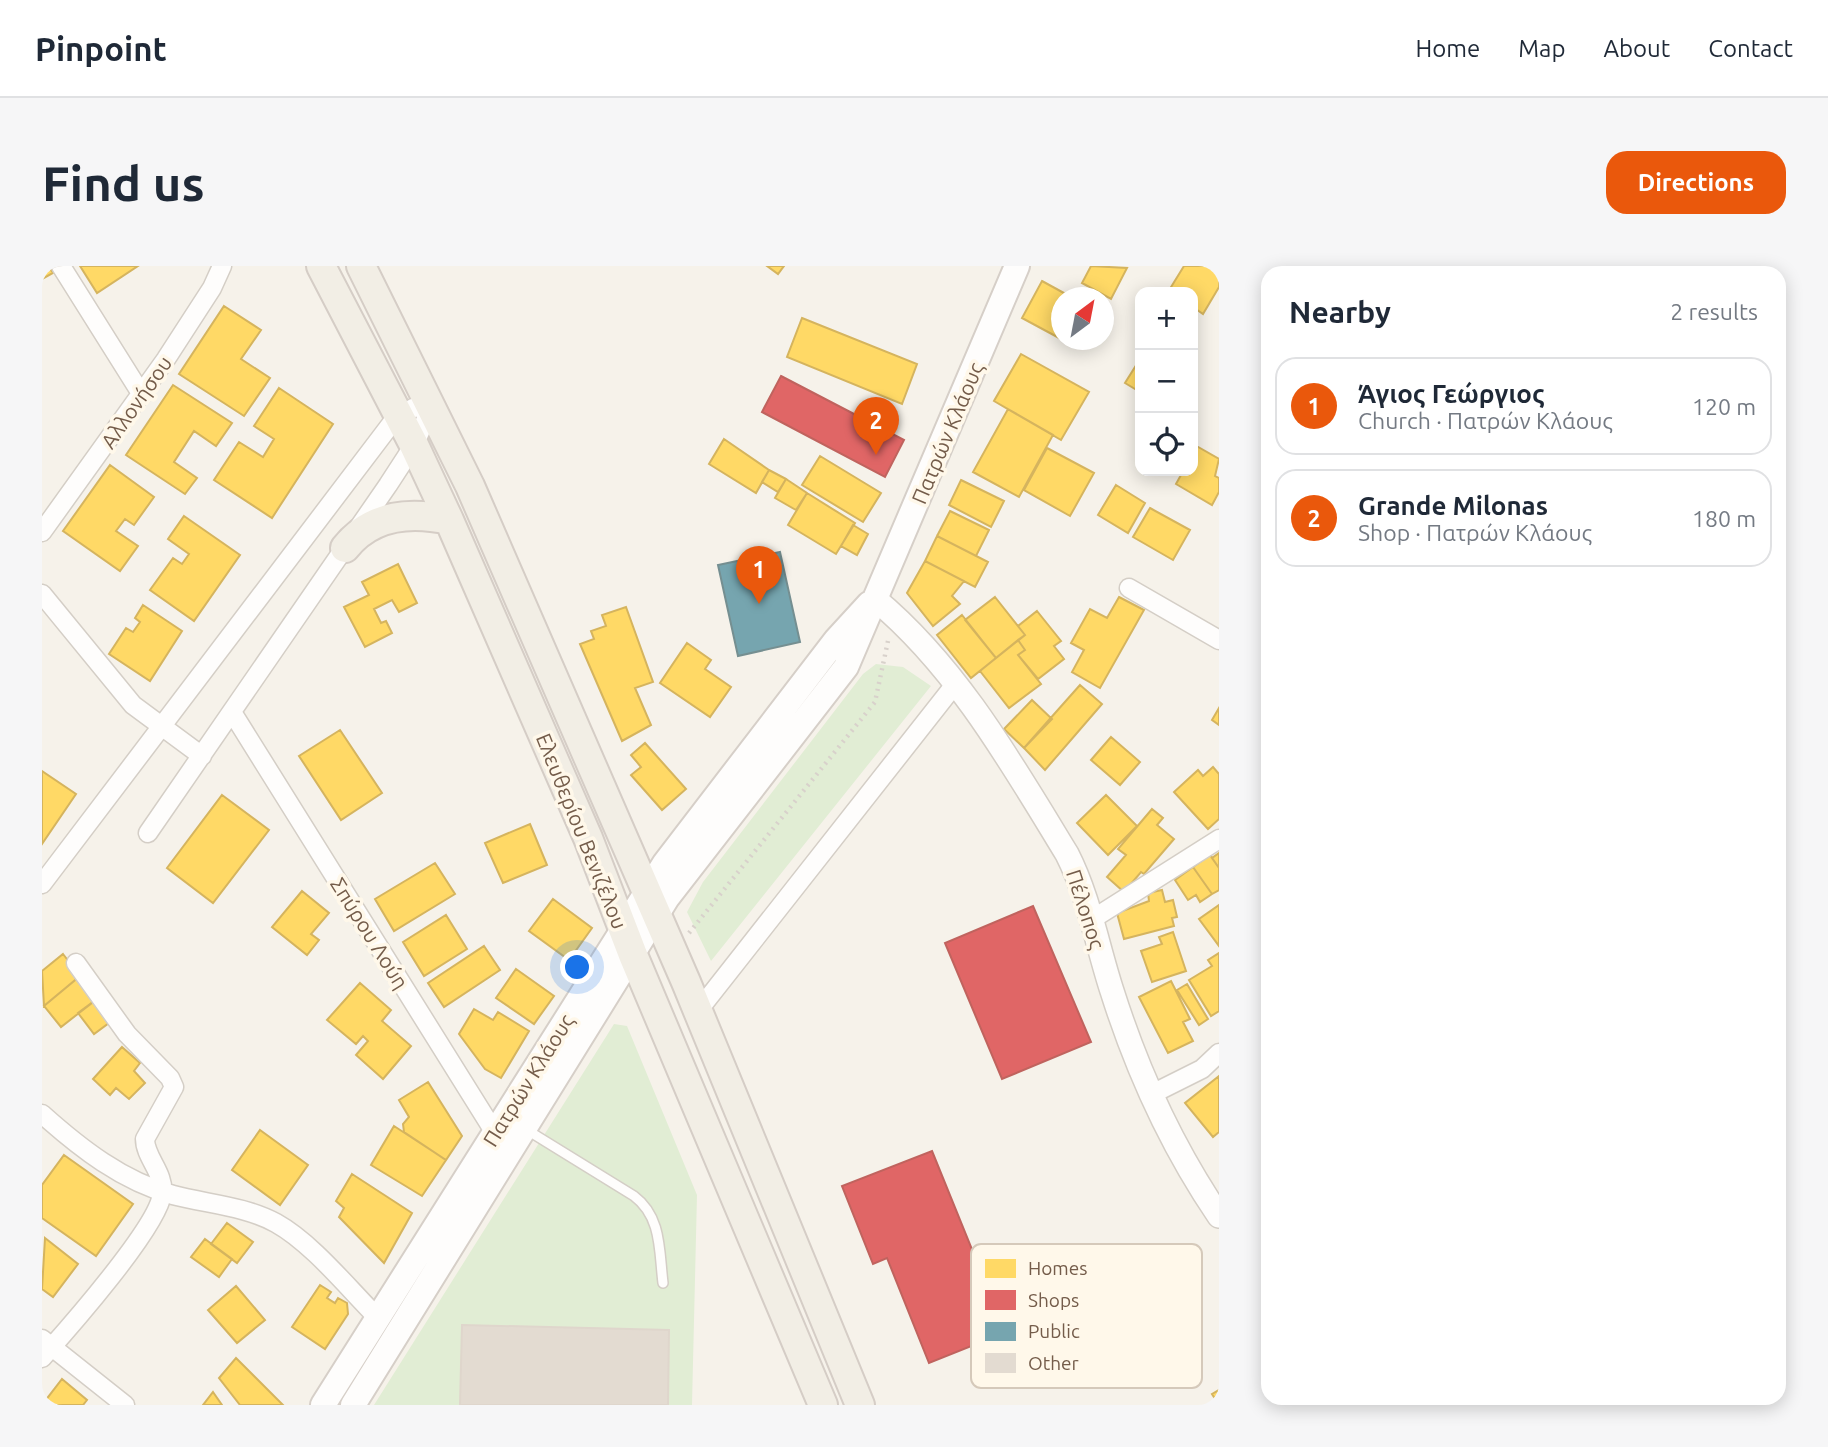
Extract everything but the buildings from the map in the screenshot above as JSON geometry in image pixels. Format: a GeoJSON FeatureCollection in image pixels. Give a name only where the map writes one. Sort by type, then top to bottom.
{"type":"FeatureCollection","features":[{"type":"Feature","properties":{"kind":"main road","name":"Ελευθερίου Βενιζέλου"},"geometry":{"type":"LineString","coordinates":[[321,266],[400,416],[449,520],[588,838],[633,955],[823,1405]]}},
{"type":"Feature","properties":{"kind":"main road","name":"Ελευθερίου Βενιζέλου"},"geometry":{"type":"LineString","coordinates":[[361,266],[476,498],[698,1011],[860,1405]]}},
{"type":"Feature","properties":{"kind":"main road","name":"Πατρών Κλάους"},"geometry":{"type":"LineString","coordinates":[[354,1405],[511,1137],[623,927],[682,877],[846,667],[884,607],[1017,266]]}},
{"type":"Feature","properties":{"kind":"main road"},"geometry":{"type":"LineString","coordinates":[[345,548],[361,531],[379,521],[400,517],[449,520]]}},
{"type":"Feature","properties":{"kind":"main road","name":"Πατρών Κλάους"},"geometry":{"type":"LineString","coordinates":[[323,1405],[378,1318],[511,1137],[633,955],[651,903]]}},
{"type":"Feature","properties":{"kind":"street"},"geometry":{"type":"LineString","coordinates":[[61,266],[142,395]]}},
{"type":"Feature","properties":{"kind":"street","name":"Αλλονήσου"},"geometry":{"type":"LineString","coordinates":[[42,532],[142,395],[212,288],[222,266]]}},
{"type":"Feature","properties":{"kind":"street"},"geometry":{"type":"LineString","coordinates":[[42,884],[359,464],[400,416],[413,408],[432,406]]}},
{"type":"Feature","properties":{"kind":"street"},"geometry":{"type":"LineString","coordinates":[[148,833],[414,445],[432,406]]}},
{"type":"Feature","properties":{"kind":"street"},"geometry":{"type":"LineString","coordinates":[[1129,588],[1219,640]]}},
{"type":"Feature","properties":{"kind":"street"},"geometry":{"type":"LineString","coordinates":[[42,594],[133,705],[160,728],[202,756]]}},
{"type":"Feature","properties":{"kind":"street","name":"Πέλοπος"},"geometry":{"type":"LineString","coordinates":[[884,607],[956,683],[1067,854],[1078,877],[1123,1023],[1152,1094],[1183,1159],[1219,1216]]}},
{"type":"Feature","properties":{"kind":"street"},"geometry":{"type":"LineString","coordinates":[[698,1011],[956,683]]}},
{"type":"Feature","properties":{"kind":"street","name":"Σπύρου Λούη"},"geometry":{"type":"LineString","coordinates":[[232,712],[511,1137]]}},
{"type":"Feature","properties":{"kind":"street"},"geometry":{"type":"LineString","coordinates":[[1091,920],[1219,839]]}},
{"type":"Feature","properties":{"kind":"street"},"geometry":{"type":"LineString","coordinates":[[76,963],[127,1034],[172,1082],[173,1093],[148,1131],[144,1143],[159,1174],[163,1192],[151,1222],[45,1348],[124,1405]]}},
{"type":"Feature","properties":{"kind":"street"},"geometry":{"type":"LineString","coordinates":[[1152,1094],[1202,1069],[1219,1053]]}},
{"type":"Feature","properties":{"kind":"street"},"geometry":{"type":"LineString","coordinates":[[42,1114],[95,1158],[163,1192],[242,1210],[277,1223],[299,1240],[378,1318]]}},
{"type":"Feature","properties":{"kind":"lane"},"geometry":{"type":"LineString","coordinates":[[511,1137],[634,1196],[648,1208],[658,1234],[663,1283]]}},
{"type":"Feature","properties":{"kind":"path"},"geometry":{"type":"LineString","coordinates":[[673,952],[875,702],[884,607]]}},
{"type":"Feature","properties":{"kind":"green space"},"geometry":{"type":"Polygon","coordinates":[[[876,664],[903,667],[931,686],[711,961],[687,912],[703,882],[863,674],[876,664]]]}},
{"type":"Feature","properties":{"kind":"green space"},"geometry":{"type":"Polygon","coordinates":[[[614,1024],[627,1026],[697,1195],[692,1405],[374,1405],[614,1024]]]}},
{"type":"Feature","properties":{"kind":"place","name":"Grande Milonas"},"geometry":{"type":"Point","coordinates":[876,455]}},
{"type":"Feature","properties":{"kind":"place","name":"Άγιος Γεώργιος"},"geometry":{"type":"Point","coordinates":[759,604]}}]}
